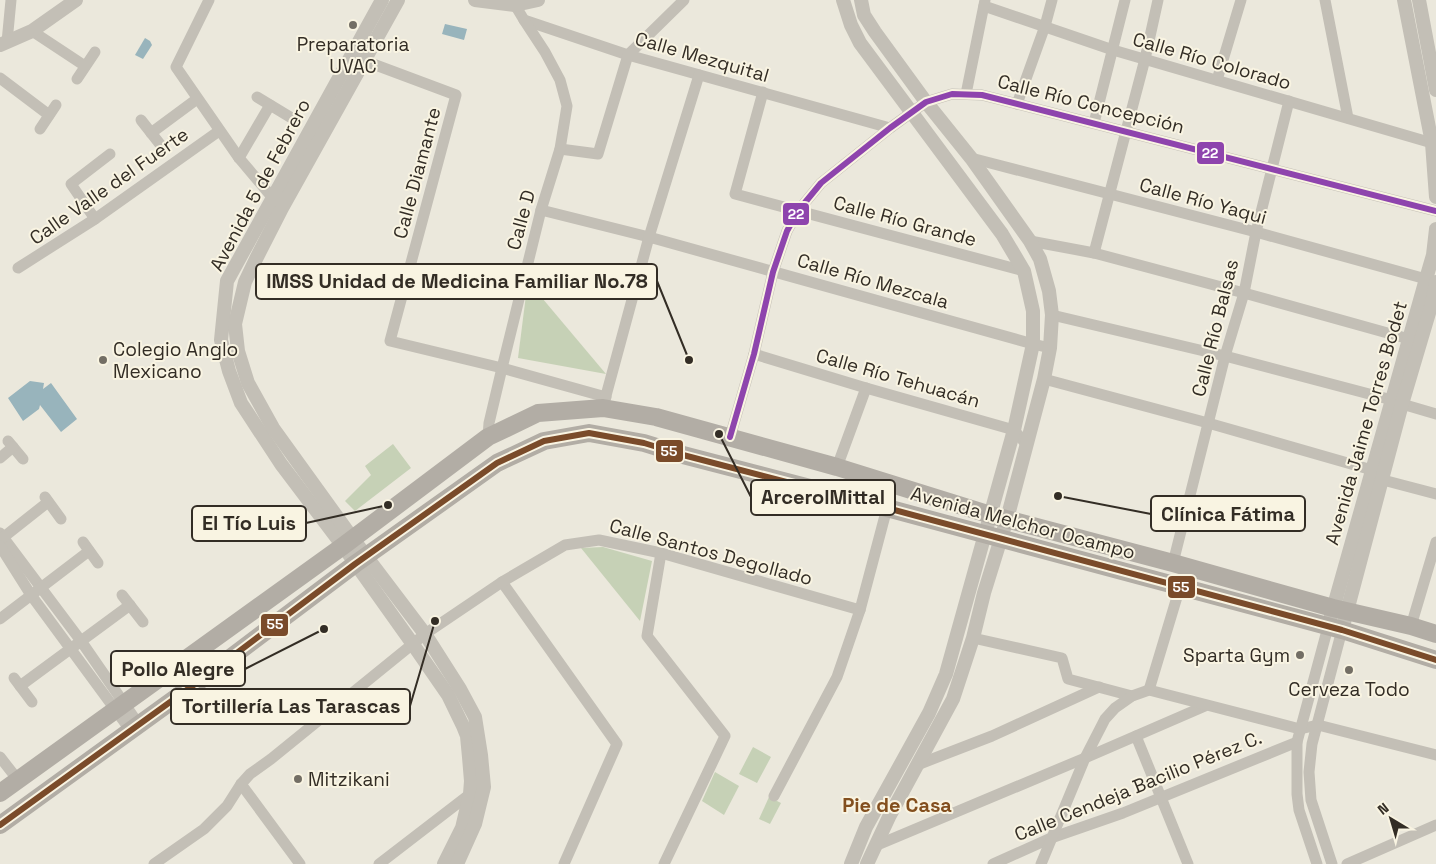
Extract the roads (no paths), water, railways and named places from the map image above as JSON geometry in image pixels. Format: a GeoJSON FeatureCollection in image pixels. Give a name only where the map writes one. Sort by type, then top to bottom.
{"type":"FeatureCollection","features":[{"type":"Feature","properties":{"kind":"main road","name":"Avenida Melchor Ocampo"},"geometry":{"type":"LineString","coordinates":[[0,793],[348,543],[488,437],[538,414],[604,402],[837,467],[999,517],[1340,610],[1411,626],[1436,634]]}},
{"type":"Feature","properties":{"kind":"main road","name":"Avenida Melchor Ocampo"},"geometry":{"type":"LineString","coordinates":[[0,825],[496,463],[544,441],[589,433],[644,444],[994,536],[1335,629],[1436,660]]}},
{"type":"Feature","properties":{"kind":"street"},"geometry":{"type":"LineString","coordinates":[[3,44],[32,31],[76,0]]}},
{"type":"Feature","properties":{"kind":"street","name":"Calle Valle del Fuerte"},"geometry":{"type":"LineString","coordinates":[[209,0],[176,68],[239,158],[278,204]]}},
{"type":"Feature","properties":{"kind":"street","name":"Avenida 5 de Febrero"},"geometry":{"type":"LineString","coordinates":[[382,0],[278,204],[245,282],[236,324],[238,351],[248,383],[274,428],[348,543],[424,634],[460,689],[475,717],[484,787],[475,824],[457,864]]}},
{"type":"Feature","properties":{"kind":"street","name":"Avenida 5 de Febrero"},"geometry":{"type":"LineString","coordinates":[[278,204],[365,61],[398,0]]}},
{"type":"Feature","properties":{"kind":"street"},"geometry":{"type":"LineString","coordinates":[[475,0],[515,5],[538,0]]}},
{"type":"Feature","properties":{"kind":"street"},"geometry":{"type":"LineString","coordinates":[[560,149],[598,154],[628,55],[684,0]]}},
{"type":"Feature","properties":{"kind":"street"},"geometry":{"type":"LineString","coordinates":[[843,0],[851,25],[860,44],[1002,234],[1024,271],[1033,311],[1033,344],[1014,430],[994,536],[946,674],[929,713],[866,827],[851,864]]}},
{"type":"Feature","properties":{"kind":"street"},"geometry":{"type":"LineString","coordinates":[[861,0],[864,15],[875,32],[926,102],[971,158],[1030,241],[1040,260],[1049,291],[1052,315],[1050,348],[1044,379],[1026,444],[999,517]]}},
{"type":"Feature","properties":{"kind":"street"},"geometry":{"type":"LineString","coordinates":[[1017,104],[1052,0]]}},
{"type":"Feature","properties":{"kind":"street"},"geometry":{"type":"LineString","coordinates":[[1094,124],[1125,0]]}},
{"type":"Feature","properties":{"kind":"street"},"geometry":{"type":"LineString","coordinates":[[1094,253],[1145,59],[1158,0]]}},
{"type":"Feature","properties":{"kind":"street"},"geometry":{"type":"LineString","coordinates":[[1217,80],[1241,0]]}},
{"type":"Feature","properties":{"kind":"street"},"geometry":{"type":"LineString","coordinates":[[1325,0],[1348,118]]}},
{"type":"Feature","properties":{"kind":"street"},"geometry":{"type":"LineString","coordinates":[[1404,0],[1432,143],[1436,197]]}},
{"type":"Feature","properties":{"kind":"street"},"geometry":{"type":"LineString","coordinates":[[1419,0],[1436,89]]}},
{"type":"Feature","properties":{"kind":"street"},"geometry":{"type":"LineString","coordinates":[[966,94],[984,3]]}},
{"type":"Feature","properties":{"kind":"street","name":"Calle Río Colorado"},"geometry":{"type":"LineString","coordinates":[[984,3],[1113,50],[1432,143]]}},
{"type":"Feature","properties":{"kind":"street"},"geometry":{"type":"LineString","coordinates":[[515,5],[524,20]]}},
{"type":"Feature","properties":{"kind":"street"},"geometry":{"type":"LineString","coordinates":[[3,44],[7,7]]}},
{"type":"Feature","properties":{"kind":"street","name":"Calle Mezquital"},"geometry":{"type":"LineString","coordinates":[[524,20],[628,55],[890,128]]}},
{"type":"Feature","properties":{"kind":"street","name":"Calle D"},"geometry":{"type":"LineString","coordinates":[[488,437],[489,423],[541,210],[560,149],[567,106],[560,80],[545,52],[524,20]]}},
{"type":"Feature","properties":{"kind":"street"},"geometry":{"type":"LineString","coordinates":[[32,31],[85,66]]}},
{"type":"Feature","properties":{"kind":"street"},"geometry":{"type":"LineString","coordinates":[[77,79],[95,52]]}},
{"type":"Feature","properties":{"kind":"street","name":"Calle Diamante"},"geometry":{"type":"LineString","coordinates":[[365,61],[456,95],[390,341],[502,368],[604,402]]}},
{"type":"Feature","properties":{"kind":"street"},"geometry":{"type":"LineString","coordinates":[[604,402],[649,237],[699,75]]}},
{"type":"Feature","properties":{"kind":"street"},"geometry":{"type":"LineString","coordinates":[[0,78],[49,115]]}},
{"type":"Feature","properties":{"kind":"street","name":"Calle Río Grande"},"geometry":{"type":"LineString","coordinates":[[763,92],[735,194],[1024,271]]}},
{"type":"Feature","properties":{"kind":"street","name":"Calle Río Concepción"},"geometry":{"type":"LineString","coordinates":[[730,437],[754,354],[772,272],[786,232],[798,211],[821,183],[926,102],[952,94],[982,95],[1436,211]]}},
{"type":"Feature","properties":{"kind":"street"},"geometry":{"type":"LineString","coordinates":[[256,97],[290,116]]}},
{"type":"Feature","properties":{"kind":"street"},"geometry":{"type":"LineString","coordinates":[[151,132],[197,99]]}},
{"type":"Feature","properties":{"kind":"street","name":"Calle Río Balsas"},"geometry":{"type":"LineString","coordinates":[[1173,563],[1225,356],[1244,292],[1256,232],[1289,101]]}},
{"type":"Feature","properties":{"kind":"street"},"geometry":{"type":"LineString","coordinates":[[40,129],[56,105]]}},
{"type":"Feature","properties":{"kind":"street"},"geometry":{"type":"LineString","coordinates":[[239,158],[270,105]]}},
{"type":"Feature","properties":{"kind":"street"},"geometry":{"type":"LineString","coordinates":[[141,120],[163,148]]}},
{"type":"Feature","properties":{"kind":"street","name":"Calle Valle del Fuerte"},"geometry":{"type":"LineString","coordinates":[[18,268],[95,219],[219,131]]}},
{"type":"Feature","properties":{"kind":"street"},"geometry":{"type":"LineString","coordinates":[[95,219],[71,184],[110,154]]}},
{"type":"Feature","properties":{"kind":"street","name":"Calle Río Yaqui"},"geometry":{"type":"LineString","coordinates":[[971,158],[1256,232],[1431,281]]}},
{"type":"Feature","properties":{"kind":"street","name":"Calle Río Mezcala"},"geometry":{"type":"LineString","coordinates":[[541,210],[649,237],[1050,348]]}},
{"type":"Feature","properties":{"kind":"street","name":"Avenida Jaime Torres Bodet"},"geometry":{"type":"LineString","coordinates":[[1335,629],[1372,470],[1434,304],[1431,281],[1436,229]]}},
{"type":"Feature","properties":{"kind":"street"},"geometry":{"type":"LineString","coordinates":[[1030,241],[1094,253],[1244,292],[1409,340]]}},
{"type":"Feature","properties":{"kind":"street","name":"Avenida Jaime Torres Bodet"},"geometry":{"type":"LineString","coordinates":[[1340,610],[1383,480],[1409,340],[1431,281]]}},
{"type":"Feature","properties":{"kind":"street"},"geometry":{"type":"LineString","coordinates":[[1052,315],[1225,356],[1436,414]]}},
{"type":"Feature","properties":{"kind":"street","name":"Calle Río Tehuacán"},"geometry":{"type":"LineString","coordinates":[[754,354],[1014,430]]}},
{"type":"Feature","properties":{"kind":"street"},"geometry":{"type":"LineString","coordinates":[[1044,379],[1372,470]]}},
{"type":"Feature","properties":{"kind":"street"},"geometry":{"type":"LineString","coordinates":[[837,467],[866,388]]}},
{"type":"Feature","properties":{"kind":"street"},"geometry":{"type":"LineString","coordinates":[[1014,430],[1026,444]]}},
{"type":"Feature","properties":{"kind":"street"},"geometry":{"type":"LineString","coordinates":[[0,458],[11,444],[23,459]]}},
{"type":"Feature","properties":{"kind":"street"},"geometry":{"type":"LineString","coordinates":[[1383,480],[1436,494]]}},
{"type":"Feature","properties":{"kind":"street"},"geometry":{"type":"LineString","coordinates":[[1,539],[46,499],[61,519]]}},
{"type":"Feature","properties":{"kind":"street"},"geometry":{"type":"LineString","coordinates":[[774,796],[837,676],[860,610],[887,508]]}},
{"type":"Feature","properties":{"kind":"street"},"geometry":{"type":"LineString","coordinates":[[867,864],[888,817],[953,699],[973,638],[984,593],[994,536]]}},
{"type":"Feature","properties":{"kind":"street"},"geometry":{"type":"LineString","coordinates":[[1,539],[81,641],[135,728]]}},
{"type":"Feature","properties":{"kind":"street"},"geometry":{"type":"LineString","coordinates":[[1,539],[32,595],[71,649],[121,707]]}},
{"type":"Feature","properties":{"kind":"street","name":"Calle Santos Degollado"},"geometry":{"type":"LineString","coordinates":[[154,864],[170,859],[227,806],[250,774],[271,760],[412,643],[502,582],[565,545],[599,540],[662,553],[860,610]]}},
{"type":"Feature","properties":{"kind":"street"},"geometry":{"type":"LineString","coordinates":[[1411,626],[1436,542]]}},
{"type":"Feature","properties":{"kind":"street"},"geometry":{"type":"LineString","coordinates":[[0,619],[41,588],[86,547],[98,563]]}},
{"type":"Feature","properties":{"kind":"street"},"geometry":{"type":"LineString","coordinates":[[662,553],[647,636],[725,736],[668,863]]}},
{"type":"Feature","properties":{"kind":"street","name":"Avenida 5 de Febrero"},"geometry":{"type":"LineString","coordinates":[[361,560],[412,643],[448,695],[467,736],[471,781],[470,794],[462,828],[444,864]]}},
{"type":"Feature","properties":{"kind":"street"},"geometry":{"type":"LineString","coordinates":[[502,582],[617,744],[564,864]]}},
{"type":"Feature","properties":{"kind":"street"},"geometry":{"type":"LineString","coordinates":[[1149,690],[1180,587]]}},
{"type":"Feature","properties":{"kind":"street"},"geometry":{"type":"LineString","coordinates":[[122,594],[143,622]]}},
{"type":"Feature","properties":{"kind":"street"},"geometry":{"type":"LineString","coordinates":[[32,702],[17,682],[71,649],[130,605]]}},
{"type":"Feature","properties":{"kind":"street"},"geometry":{"type":"LineString","coordinates":[[1332,864],[1311,795],[1309,772],[1335,629]]}},
{"type":"Feature","properties":{"kind":"street"},"geometry":{"type":"LineString","coordinates":[[1316,864],[1299,810],[1297,794],[1297,742],[1335,629]]}},
{"type":"Feature","properties":{"kind":"street"},"geometry":{"type":"LineString","coordinates":[[973,638],[1062,658],[1068,679],[1132,696]]}},
{"type":"Feature","properties":{"kind":"street"},"geometry":{"type":"LineString","coordinates":[[918,765],[992,736],[1099,687]]}},
{"type":"Feature","properties":{"kind":"street"},"geometry":{"type":"LineString","coordinates":[[1041,864],[1085,758],[1105,719],[1114,708],[1132,696],[1149,690],[1300,729],[1318,726],[1436,756]]}},
{"type":"Feature","properties":{"kind":"street"},"geometry":{"type":"LineString","coordinates":[[875,846],[1205,706]]}},
{"type":"Feature","properties":{"kind":"street"},"geometry":{"type":"LineString","coordinates":[[1136,736],[1188,864]]}},
{"type":"Feature","properties":{"kind":"street","name":"Calle Cendeja Bacilio Pérez C."},"geometry":{"type":"LineString","coordinates":[[993,864],[1052,838],[1123,814],[1297,742]]}},
{"type":"Feature","properties":{"kind":"street"},"geometry":{"type":"LineString","coordinates":[[0,757],[18,780]]}},
{"type":"Feature","properties":{"kind":"street"},"geometry":{"type":"LineString","coordinates":[[241,784],[300,864]]}},
{"type":"Feature","properties":{"kind":"street"},"geometry":{"type":"LineString","coordinates":[[379,864],[470,794]]}},
{"type":"Feature","properties":{"kind":"street"},"geometry":{"type":"LineString","coordinates":[[1347,864],[1436,826]]}},
{"type":"Feature","properties":{"kind":"water"},"geometry":{"type":"Polygon","coordinates":[[[445,24],[467,29],[464,40],[442,34],[445,24]]]}},
{"type":"Feature","properties":{"kind":"water"},"geometry":{"type":"Polygon","coordinates":[[[145,38],[152,45],[143,59],[135,55],[145,38]]]}},
{"type":"Feature","properties":{"kind":"water"},"geometry":{"type":"Polygon","coordinates":[[[30,381],[44,383],[43,389],[51,383],[77,419],[61,432],[40,405],[39,409],[23,421],[8,398],[30,381]]]}},
{"type":"Feature","properties":{"kind":"place","name":"Preparatoria UVAC"},"geometry":{"type":"Point","coordinates":[353,25]}},
{"type":"Feature","properties":{"kind":"place","name":"Colegio Anglo Mexicano"},"geometry":{"type":"Point","coordinates":[103,360]}},
{"type":"Feature","properties":{"kind":"place","name":"IMSS Unidad de Medicina Familiar No.78"},"geometry":{"type":"Point","coordinates":[689,360]}},
{"type":"Feature","properties":{"kind":"place","name":"ArcerolMittal"},"geometry":{"type":"Point","coordinates":[719,434]}},
{"type":"Feature","properties":{"kind":"place","name":"Clínica Fátima"},"geometry":{"type":"Point","coordinates":[1058,496]}},
{"type":"Feature","properties":{"kind":"place","name":"El Tío Luis"},"geometry":{"type":"Point","coordinates":[388,505]}},
{"type":"Feature","properties":{"kind":"place","name":"Tortillería Las Tarascas"},"geometry":{"type":"Point","coordinates":[435,621]}},
{"type":"Feature","properties":{"kind":"place","name":"Pollo Alegre"},"geometry":{"type":"Point","coordinates":[324,629]}},
{"type":"Feature","properties":{"kind":"place","name":"Sparta Gym"},"geometry":{"type":"Point","coordinates":[1300,655]}},
{"type":"Feature","properties":{"kind":"place","name":"Cerveza Todo"},"geometry":{"type":"Point","coordinates":[1349,670]}},
{"type":"Feature","properties":{"kind":"place","name":"Mitzikani"},"geometry":{"type":"Point","coordinates":[298,779]}},
{"type":"Feature","properties":{"kind":"district","name":"Pie de Casa"},"geometry":{"type":"Point","coordinates":[897,805]}}]}
